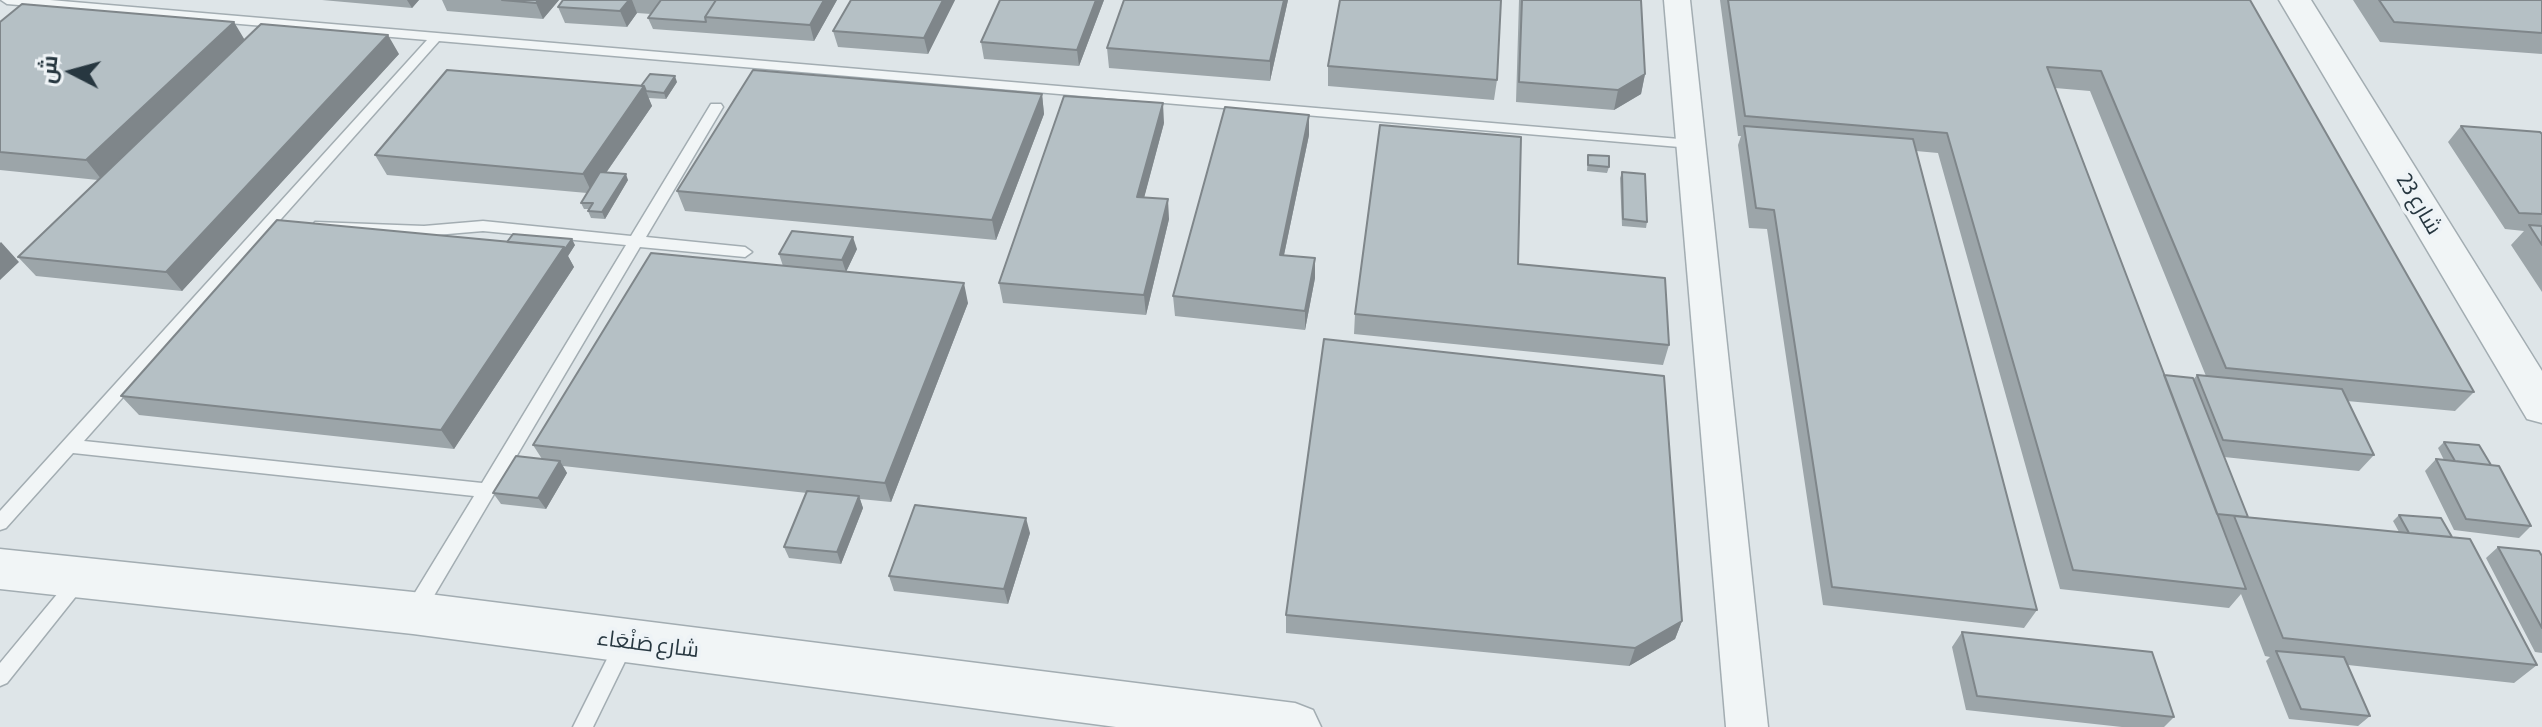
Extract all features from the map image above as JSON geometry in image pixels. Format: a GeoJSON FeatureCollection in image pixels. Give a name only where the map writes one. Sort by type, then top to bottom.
{"type":"FeatureCollection","features":[{"type":"Feature","properties":{"kind":"street"},"geometry":{"type":"LineString","coordinates":[[1677,0],[1747,727]]}},
{"type":"Feature","properties":{"kind":"street","name":"شارع 23"},"geometry":{"type":"LineString","coordinates":[[2295,0],[2542,407]]}},
{"type":"Feature","properties":{"kind":"street","name":"شارع صَنْعَاء"},"geometry":{"type":"LineString","coordinates":[[0,569],[79,580],[413,613],[1295,727]]}},
{"type":"Feature","properties":{"kind":"lane"},"geometry":{"type":"LineString","coordinates":[[7,0],[1691,144]]}},
{"type":"Feature","properties":{"kind":"lane"},"geometry":{"type":"LineString","coordinates":[[0,523],[69,446],[286,223],[436,37]]}},
{"type":"Feature","properties":{"kind":"lane"},"geometry":{"type":"LineString","coordinates":[[413,613],[716,107]]}},
{"type":"Feature","properties":{"kind":"lane"},"geometry":{"type":"LineString","coordinates":[[286,223],[413,231],[483,226],[745,252]]}},
{"type":"Feature","properties":{"kind":"lane"},"geometry":{"type":"LineString","coordinates":[[69,446],[485,490]]}},
{"type":"Feature","properties":{"kind":"lane"},"geometry":{"type":"LineString","coordinates":[[0,677],[79,580]]}},
{"type":"Feature","properties":{"kind":"lane"},"geometry":{"type":"LineString","coordinates":[[583,727],[625,641]]}},
{"type":"Feature","properties":{"kind":"building"},"geometry":{"type":"Polygon","coordinates":[[[502,0],[538,0],[536,3],[502,0]]]}},
{"type":"Feature","properties":{"kind":"building"},"geometry":{"type":"Polygon","coordinates":[[[563,0],[629,0],[620,11],[558,7],[563,0]]]}},
{"type":"Feature","properties":{"kind":"building"},"geometry":{"type":"Polygon","coordinates":[[[661,0],[716,0],[705,17],[706,22],[648,18],[661,0]]]}},
{"type":"Feature","properties":{"kind":"building"},"geometry":{"type":"Polygon","coordinates":[[[716,0],[824,0],[810,25],[705,17],[716,0]]]}},
{"type":"Feature","properties":{"kind":"building"},"geometry":{"type":"Polygon","coordinates":[[[851,0],[943,0],[924,38],[833,31],[851,0]]]}},
{"type":"Feature","properties":{"kind":"building"},"geometry":{"type":"Polygon","coordinates":[[[1000,0],[1096,0],[1077,50],[981,42],[1000,0]]]}},
{"type":"Feature","properties":{"kind":"building"},"geometry":{"type":"Polygon","coordinates":[[[1124,0],[1284,0],[1270,61],[1107,48],[1124,0]]]}},
{"type":"Feature","properties":{"kind":"building"},"geometry":{"type":"Polygon","coordinates":[[[1340,0],[1501,0],[1497,80],[1328,66],[1340,0]]]}},
{"type":"Feature","properties":{"kind":"building"},"geometry":{"type":"Polygon","coordinates":[[[1522,0],[1641,0],[1645,74],[1618,90],[1519,82],[1522,0]]]}},
{"type":"Feature","properties":{"kind":"building"},"geometry":{"type":"Polygon","coordinates":[[[1728,0],[2250,0],[2474,392],[2226,368],[2101,71],[2047,67],[2246,589],[2073,570],[1947,133],[1745,116],[1728,0]]]}},
{"type":"Feature","properties":{"kind":"building"},"geometry":{"type":"Polygon","coordinates":[[[2379,0],[2542,0],[2542,33],[2394,22],[2379,0]]]}},
{"type":"Feature","properties":{"kind":"building"},"geometry":{"type":"Polygon","coordinates":[[[22,4],[234,22],[86,160],[0,152],[0,22],[22,4]]]}},
{"type":"Feature","properties":{"kind":"building"},"geometry":{"type":"Polygon","coordinates":[[[261,24],[388,35],[166,272],[18,257],[261,24]]]}},
{"type":"Feature","properties":{"kind":"building"},"geometry":{"type":"Polygon","coordinates":[[[447,70],[644,86],[583,174],[375,155],[447,70]]]}},
{"type":"Feature","properties":{"kind":"building"},"geometry":{"type":"Polygon","coordinates":[[[753,70],[1042,94],[992,220],[677,191],[753,70]]]}},
{"type":"Feature","properties":{"kind":"building"},"geometry":{"type":"Polygon","coordinates":[[[650,74],[675,76],[664,93],[646,91],[641,86],[650,74]]]}},
{"type":"Feature","properties":{"kind":"building"},"geometry":{"type":"Polygon","coordinates":[[[1064,96],[1163,103],[1137,197],[1168,199],[1144,295],[999,283],[1064,96]]]}},
{"type":"Feature","properties":{"kind":"building"},"geometry":{"type":"Polygon","coordinates":[[[1225,107],[1309,115],[1280,255],[1315,258],[1305,311],[1173,296],[1225,107]]]}},
{"type":"Feature","properties":{"kind":"building"},"geometry":{"type":"Polygon","coordinates":[[[1380,125],[1521,137],[1518,264],[1665,278],[1669,345],[1355,314],[1380,125]]]}},
{"type":"Feature","properties":{"kind":"building"},"geometry":{"type":"Polygon","coordinates":[[[1744,126],[1913,139],[2037,610],[1832,587],[1774,210],[1756,208],[1744,126]]]}},
{"type":"Feature","properties":{"kind":"building"},"geometry":{"type":"Polygon","coordinates":[[[2461,126],[2542,134],[2542,214],[2519,213],[2461,126]]]}},
{"type":"Feature","properties":{"kind":"building"},"geometry":{"type":"Polygon","coordinates":[[[1588,155],[1609,156],[1609,167],[1588,165],[1588,155]]]}},
{"type":"Feature","properties":{"kind":"building"},"geometry":{"type":"Polygon","coordinates":[[[600,172],[626,174],[602,212],[588,211],[593,203],[581,203],[600,172]]]}},
{"type":"Feature","properties":{"kind":"building"},"geometry":{"type":"Polygon","coordinates":[[[1622,172],[1645,174],[1647,222],[1623,219],[1622,172]]]}},
{"type":"Feature","properties":{"kind":"building"},"geometry":{"type":"Polygon","coordinates":[[[277,220],[564,247],[441,430],[121,396],[277,220]]]}},
{"type":"Feature","properties":{"kind":"building"},"geometry":{"type":"Polygon","coordinates":[[[2529,225],[2542,226],[2542,245],[2529,225]]]}},
{"type":"Feature","properties":{"kind":"building"},"geometry":{"type":"Polygon","coordinates":[[[792,231],[853,237],[842,260],[779,254],[792,231]]]}},
{"type":"Feature","properties":{"kind":"building"},"geometry":{"type":"Polygon","coordinates":[[[513,234],[572,239],[565,249],[507,242],[513,234]]]}},
{"type":"Feature","properties":{"kind":"building"},"geometry":{"type":"Polygon","coordinates":[[[651,253],[964,283],[885,483],[533,445],[651,253]]]}},
{"type":"Feature","properties":{"kind":"building"},"geometry":{"type":"Polygon","coordinates":[[[1324,339],[1664,376],[1682,621],[1635,648],[1286,615],[1324,339]]]}},
{"type":"Feature","properties":{"kind":"building"},"geometry":{"type":"Polygon","coordinates":[[[2164,375],[2193,378],[2248,517],[2217,514],[2164,375]]]}},
{"type":"Feature","properties":{"kind":"building"},"geometry":{"type":"Polygon","coordinates":[[[2197,375],[2342,389],[2374,455],[2223,440],[2197,375]]]}},
{"type":"Feature","properties":{"kind":"building"},"geometry":{"type":"Polygon","coordinates":[[[2444,442],[2479,445],[2491,465],[2455,461],[2444,442]]]}},
{"type":"Feature","properties":{"kind":"building"},"geometry":{"type":"Polygon","coordinates":[[[516,456],[560,461],[538,498],[493,493],[516,456]]]}},
{"type":"Feature","properties":{"kind":"building"},"geometry":{"type":"Polygon","coordinates":[[[2436,459],[2499,466],[2531,526],[2466,519],[2436,459]]]}},
{"type":"Feature","properties":{"kind":"building"},"geometry":{"type":"Polygon","coordinates":[[[807,491],[859,496],[837,552],[784,547],[807,491]]]}},
{"type":"Feature","properties":{"kind":"building"},"geometry":{"type":"Polygon","coordinates":[[[915,505],[1026,518],[1004,589],[889,576],[915,505]]]}},
{"type":"Feature","properties":{"kind":"building"},"geometry":{"type":"Polygon","coordinates":[[[2399,515],[2441,518],[2452,537],[2409,533],[2399,515]]]}},
{"type":"Feature","properties":{"kind":"building"},"geometry":{"type":"Polygon","coordinates":[[[2234,516],[2470,539],[2537,665],[2283,638],[2234,516]]]}},
{"type":"Feature","properties":{"kind":"building"},"geometry":{"type":"Polygon","coordinates":[[[2498,547],[2539,551],[2542,556],[2542,628],[2498,547]]]}},
{"type":"Feature","properties":{"kind":"building"},"geometry":{"type":"Polygon","coordinates":[[[1962,632],[2152,652],[2174,717],[1977,696],[1962,632]]]}},
{"type":"Feature","properties":{"kind":"building"},"geometry":{"type":"Polygon","coordinates":[[[2276,651],[2344,657],[2370,716],[2301,709],[2276,651]]]}}]}
